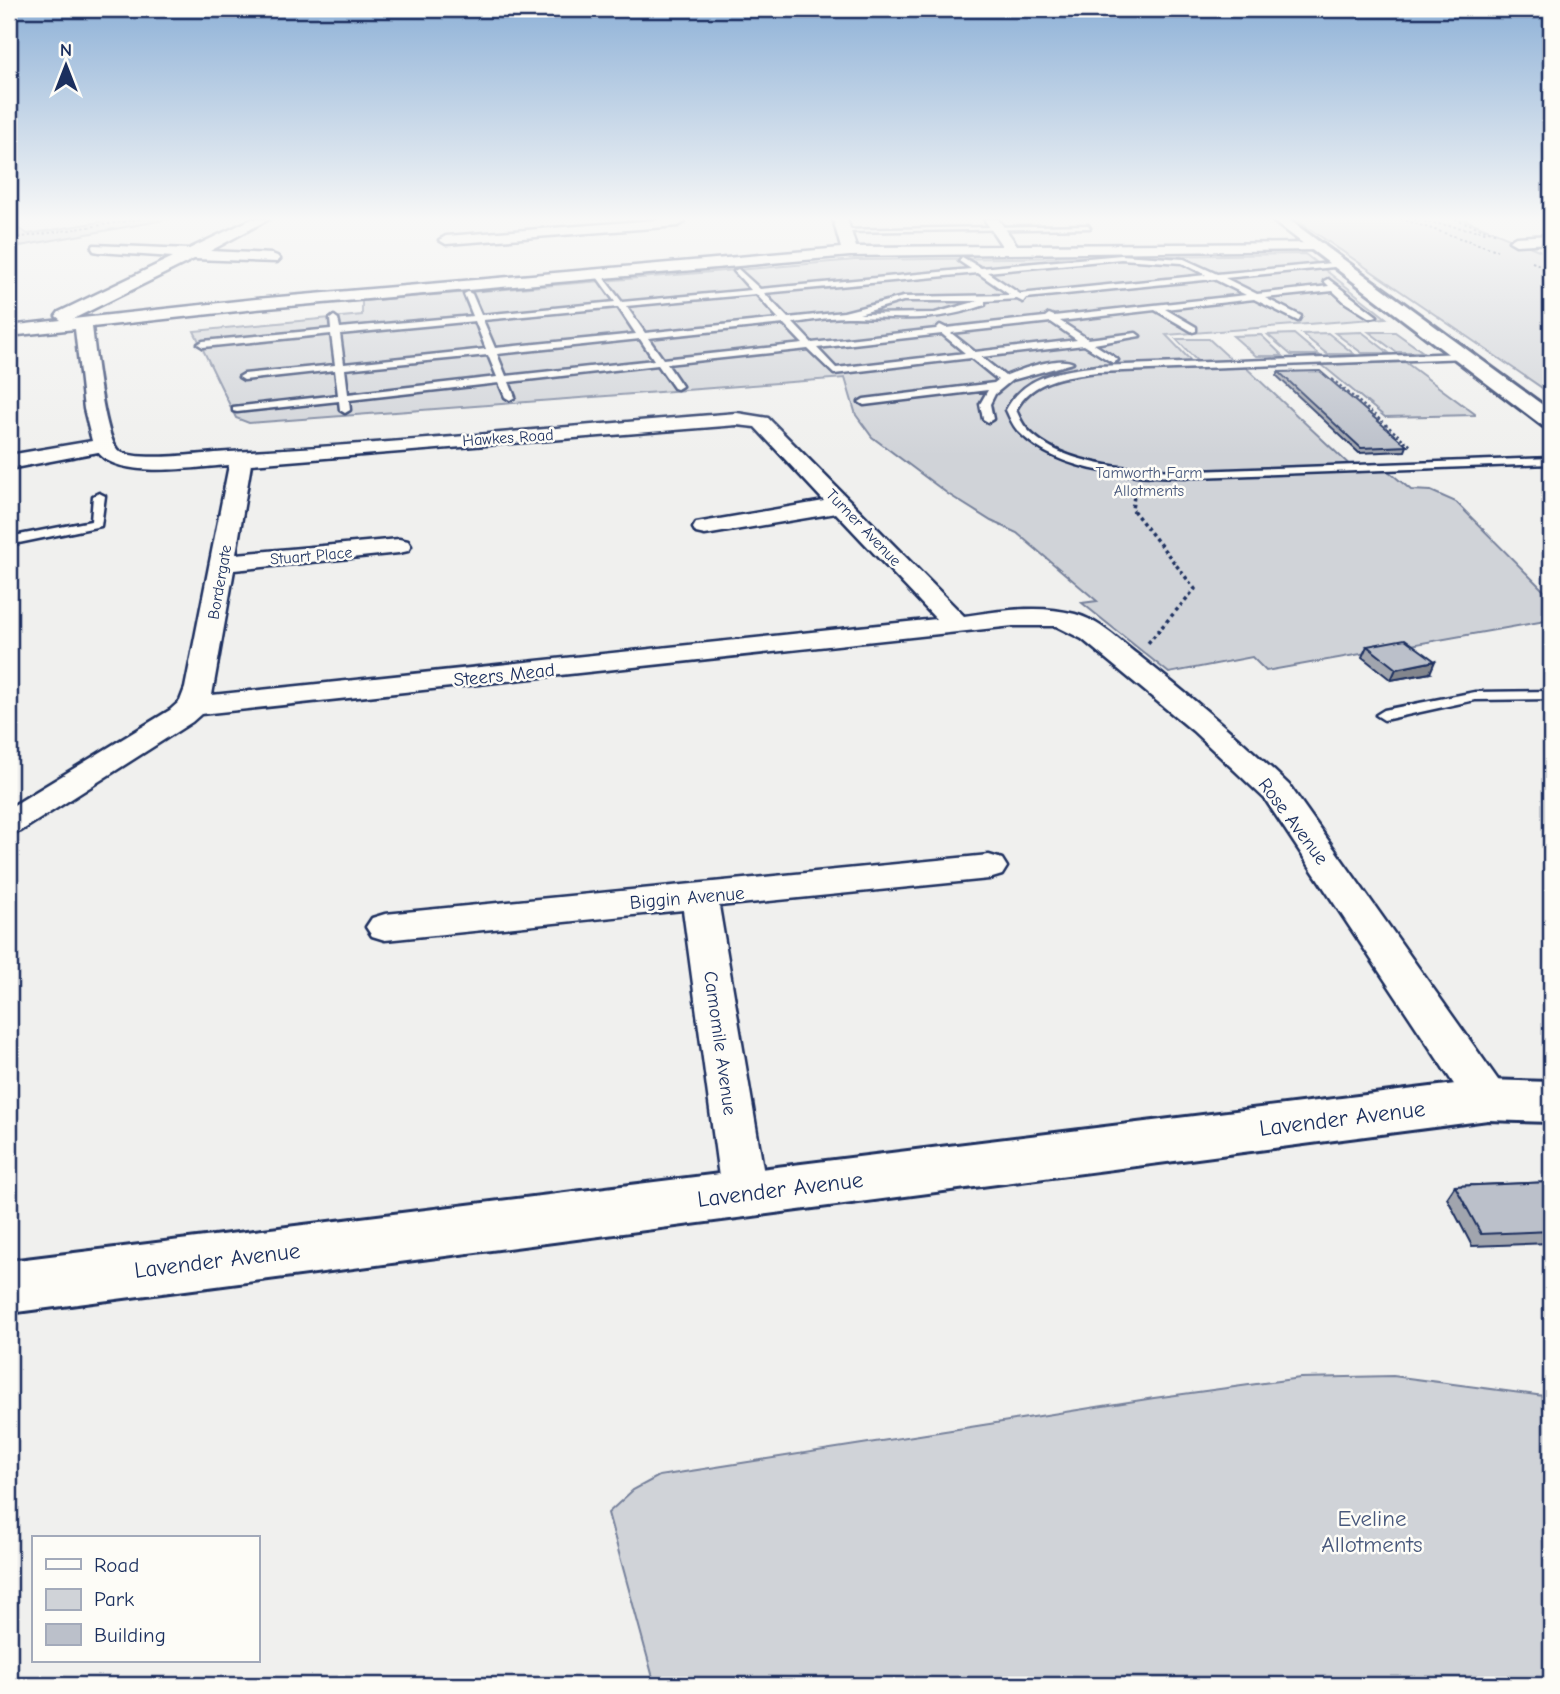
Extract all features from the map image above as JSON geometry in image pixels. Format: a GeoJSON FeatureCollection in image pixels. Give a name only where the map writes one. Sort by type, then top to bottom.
{"type":"FeatureCollection","features":[{"type":"Feature","properties":{"kind":"main road"},"geometry":{"type":"LineString","coordinates":[[1387,298],[1551,421]]}},
{"type":"Feature","properties":{"kind":"main road","name":"Lavender Avenue"},"geometry":{"type":"LineString","coordinates":[[9,1287],[1488,1100],[1551,1102]]}},
{"type":"Feature","properties":{"kind":"street"},"geometry":{"type":"LineString","coordinates":[[60,325],[67,315],[101,298]]}},
{"type":"Feature","properties":{"kind":"street"},"geometry":{"type":"LineString","coordinates":[[9,331],[289,298]]}},
{"type":"Feature","properties":{"kind":"street"},"geometry":{"type":"LineString","coordinates":[[9,462],[104,445],[94,409],[83,323]]}},
{"type":"Feature","properties":{"kind":"street","name":"Hawkes Road"},"geometry":{"type":"LineString","coordinates":[[104,445],[111,456],[138,463],[241,458],[737,419],[761,422],[771,430]]}},
{"type":"Feature","properties":{"kind":"street","name":"Turner Avenue"},"geometry":{"type":"LineString","coordinates":[[771,430],[957,625]]}},
{"type":"Feature","properties":{"kind":"street","name":"Bordergate"},"geometry":{"type":"LineString","coordinates":[[192,705],[200,688],[241,458]]}},
{"type":"Feature","properties":{"kind":"street"},"geometry":{"type":"LineString","coordinates":[[705,528],[843,505]]}},
{"type":"Feature","properties":{"kind":"street","name":"Stuart Place"},"geometry":{"type":"LineString","coordinates":[[223,563],[399,546]]}},
{"type":"Feature","properties":{"kind":"street","name":"Rose Avenue"},"geometry":{"type":"LineString","coordinates":[[1033,617],[1059,619],[1081,626],[1130,663],[1244,760],[1277,792],[1488,1100]]}},
{"type":"Feature","properties":{"kind":"street","name":"Steers Mead"},"geometry":{"type":"LineString","coordinates":[[192,705],[248,702],[1033,617]]}},
{"type":"Feature","properties":{"kind":"street"},"geometry":{"type":"LineString","coordinates":[[9,823],[171,722],[192,705]]}},
{"type":"Feature","properties":{"kind":"street","name":"Biggin Avenue"},"geometry":{"type":"LineString","coordinates":[[386,928],[699,894],[989,867]]}},
{"type":"Feature","properties":{"kind":"street","name":"Camomile Avenue"},"geometry":{"type":"LineString","coordinates":[[699,894],[744,1192]]}},
{"type":"Feature","properties":{"kind":"lane"},"geometry":{"type":"LineString","coordinates":[[471,298],[510,397]]}},
{"type":"Feature","properties":{"kind":"lane"},"geometry":{"type":"LineString","coordinates":[[615,298],[677,386]]}},
{"type":"Feature","properties":{"kind":"lane"},"geometry":{"type":"LineString","coordinates":[[203,344],[698,298]]}},
{"type":"Feature","properties":{"kind":"lane"},"geometry":{"type":"LineString","coordinates":[[764,298],[834,371],[1136,336]]}},
{"type":"Feature","properties":{"kind":"lane"},"geometry":{"type":"LineString","coordinates":[[844,315],[903,299],[1007,298]]}},
{"type":"Feature","properties":{"kind":"lane"},"geometry":{"type":"LineString","coordinates":[[1021,298],[1030,304]]}},
{"type":"Feature","properties":{"kind":"lane"},"geometry":{"type":"LineString","coordinates":[[237,409],[1236,298]]}},
{"type":"Feature","properties":{"kind":"lane"},"geometry":{"type":"LineString","coordinates":[[1258,298],[1298,318]]}},
{"type":"Feature","properties":{"kind":"lane"},"geometry":{"type":"LineString","coordinates":[[1346,298],[1373,316]]}},
{"type":"Feature","properties":{"kind":"lane"},"geometry":{"type":"LineString","coordinates":[[244,377],[844,315],[928,318],[955,313],[996,299]]}},
{"type":"Feature","properties":{"kind":"lane"},"geometry":{"type":"LineString","coordinates":[[1144,300],[1193,329]]}},
{"type":"Feature","properties":{"kind":"lane"},"geometry":{"type":"LineString","coordinates":[[864,402],[1001,383],[1021,373],[1054,365],[1113,360],[1040,311]]}},
{"type":"Feature","properties":{"kind":"lane"},"geometry":{"type":"LineString","coordinates":[[928,318],[973,355],[1001,383]]}},
{"type":"Feature","properties":{"kind":"lane"},"geometry":{"type":"LineString","coordinates":[[334,319],[345,410]]}},
{"type":"Feature","properties":{"kind":"lane"},"geometry":{"type":"LineString","coordinates":[[1464,356],[1097,369],[1037,382],[1015,397],[1011,410],[1020,429],[1034,440],[1074,459],[1138,472],[1196,474],[1551,461]]}},
{"type":"Feature","properties":{"kind":"lane"},"geometry":{"type":"LineString","coordinates":[[988,419],[985,404],[1001,383]]}},
{"type":"Feature","properties":{"kind":"lane"},"geometry":{"type":"LineString","coordinates":[[9,541],[97,523],[99,496]]}},
{"type":"Feature","properties":{"kind":"lane"},"geometry":{"type":"LineString","coordinates":[[1384,715],[1475,696],[1551,695]]}},
{"type":"Feature","properties":{"kind":"path"},"geometry":{"type":"LineString","coordinates":[[1323,372],[1412,446]]}},
{"type":"Feature","properties":{"kind":"path"},"geometry":{"type":"LineString","coordinates":[[1130,663],[1195,589],[1132,509],[1138,472]]}},
{"type":"Feature","properties":{"kind":"green space","name":"Tamworth Farm Allotments"},"geometry":{"type":"Polygon","coordinates":[[[397,298],[1361,298],[1386,318],[1166,335],[1193,363],[1199,363],[1176,339],[1209,339],[1233,361],[1213,362],[1240,362],[1356,471],[1387,470],[1411,490],[1431,491],[1456,502],[1551,598],[1551,620],[1266,671],[1252,657],[1169,673],[1082,603],[1097,601],[1017,533],[991,521],[948,494],[872,437],[856,415],[845,378],[249,423],[236,418],[194,331],[362,315],[362,301],[397,298]]]}},
{"type":"Feature","properties":{"kind":"green space"},"geometry":{"type":"Polygon","coordinates":[[[1411,298],[1551,298],[1551,394],[1411,298]]]}},
{"type":"Feature","properties":{"kind":"green space"},"geometry":{"type":"Polygon","coordinates":[[[1362,332],[1389,353],[1362,353],[1335,333],[1362,332]]]}},
{"type":"Feature","properties":{"kind":"green space"},"geometry":{"type":"Polygon","coordinates":[[[1369,332],[1395,332],[1423,352],[1396,352],[1369,332]]]}},
{"type":"Feature","properties":{"kind":"green space"},"geometry":{"type":"Polygon","coordinates":[[[1328,333],[1354,354],[1327,354],[1302,334],[1328,333]]]}},
{"type":"Feature","properties":{"kind":"green space"},"geometry":{"type":"Polygon","coordinates":[[[1294,334],[1319,355],[1291,355],[1268,335],[1294,334]]]}},
{"type":"Feature","properties":{"kind":"green space"},"geometry":{"type":"Polygon","coordinates":[[[1261,335],[1283,356],[1256,356],[1233,336],[1261,335]]]}},
{"type":"Feature","properties":{"kind":"green space"},"geometry":{"type":"Polygon","coordinates":[[[1405,362],[1475,415],[1385,417],[1322,365],[1405,362]]]}},
{"type":"Feature","properties":{"kind":"green space","name":"Eveline Allotments"},"geometry":{"type":"Polygon","coordinates":[[[1393,1376],[1551,1397],[1551,1685],[655,1685],[608,1513],[633,1490],[659,1476],[1154,1398],[1300,1378],[1393,1376]]]}},
{"type":"Feature","properties":{"kind":"building"},"geometry":{"type":"Polygon","coordinates":[[[1320,371],[1407,446],[1361,448],[1279,372],[1320,371]]]}},
{"type":"Feature","properties":{"kind":"building"},"geometry":{"type":"Polygon","coordinates":[[[1405,639],[1435,661],[1396,669],[1367,646],[1405,639]]]}},
{"type":"Feature","properties":{"kind":"building"},"geometry":{"type":"Polygon","coordinates":[[[1551,1182],[1551,1231],[1481,1234],[1455,1186],[1551,1182]]]}}]}
